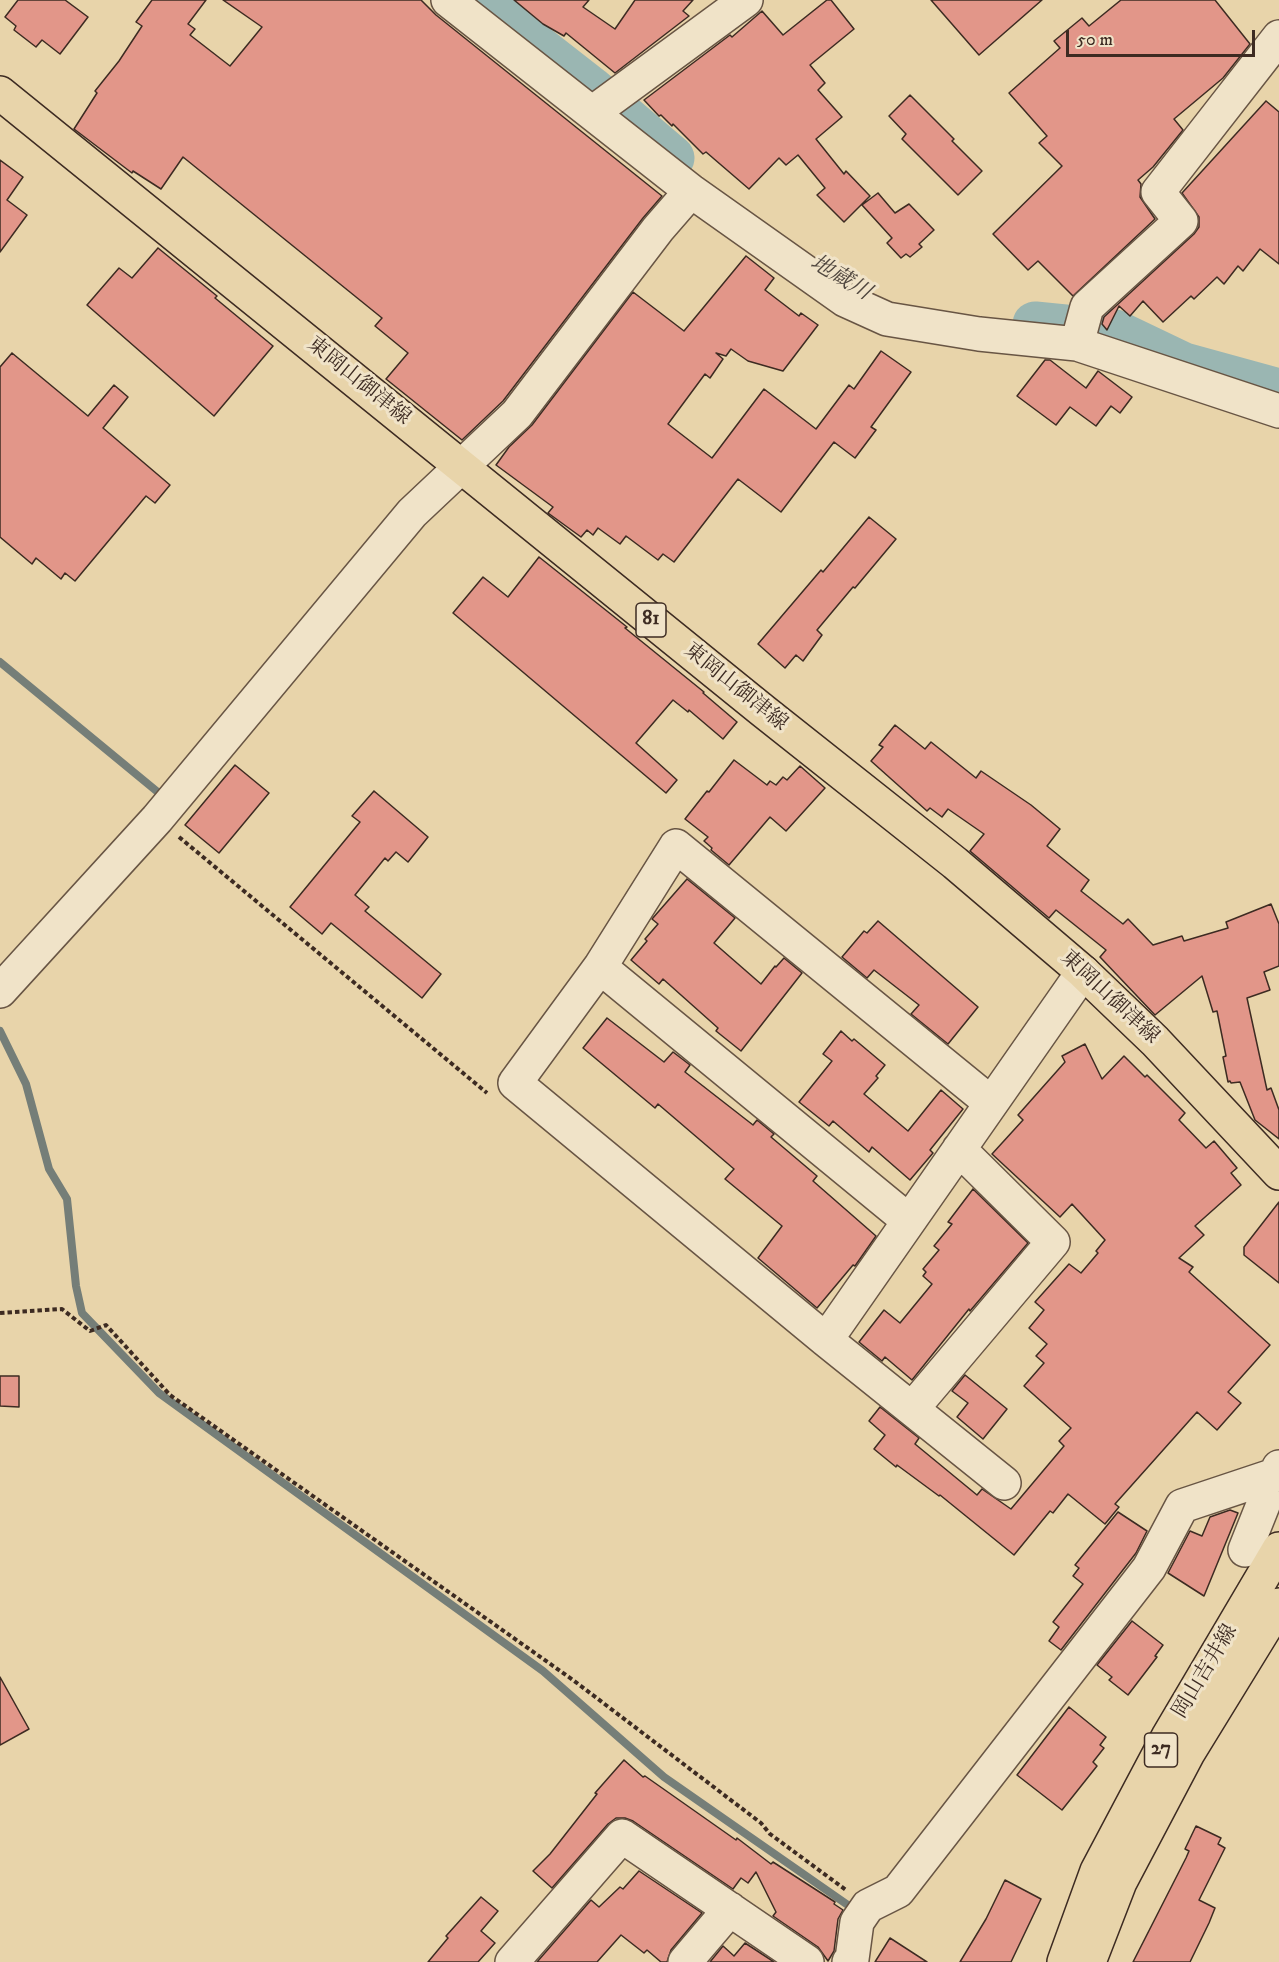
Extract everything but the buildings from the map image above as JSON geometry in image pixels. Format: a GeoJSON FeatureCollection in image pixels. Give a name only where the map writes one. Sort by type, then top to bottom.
{"type":"FeatureCollection","features":[{"type":"Feature","properties":{"kind":"main road","name":"東岡山御津線"},"geometry":{"type":"LineString","coordinates":[[0,93],[753,703],[955,863],[1083,972],[1155,1041],[1279,1173]]}},
{"type":"Feature","properties":{"kind":"main road","name":"岡山吉井線"},"geometry":{"type":"LineString","coordinates":[[1064,1962],[1097,1871],[1168,1737],[1279,1549]]}},
{"type":"Feature","properties":{"kind":"main road","name":"岡山吉井線"},"geometry":{"type":"LineString","coordinates":[[1089,1962],[1120,1882],[1156,1813],[1188,1754],[1279,1605]]}},
{"type":"Feature","properties":{"kind":"street"},"geometry":{"type":"LineString","coordinates":[[448,0],[691,191],[845,300],[887,319],[980,334],[1077,344],[1279,411]]}},
{"type":"Feature","properties":{"kind":"street"},"geometry":{"type":"LineString","coordinates":[[592,113],[746,0]]}},
{"type":"Feature","properties":{"kind":"street"},"geometry":{"type":"LineString","coordinates":[[1077,344],[1087,308],[1181,221],[1158,192],[1279,37]]}},
{"type":"Feature","properties":{"kind":"street"},"geometry":{"type":"LineString","coordinates":[[0,991],[156,819],[412,513],[517,414],[658,229],[691,191]]}},
{"type":"Feature","properties":{"kind":"street"},"geometry":{"type":"LineString","coordinates":[[991,1103],[676,846],[600,967],[516,1083],[826,1340],[1004,1483]]}},
{"type":"Feature","properties":{"kind":"street"},"geometry":{"type":"LineString","coordinates":[[600,967],[909,1221]]}},
{"type":"Feature","properties":{"kind":"street"},"geometry":{"type":"LineString","coordinates":[[826,1340],[1083,972]]}},
{"type":"Feature","properties":{"kind":"street"},"geometry":{"type":"LineString","coordinates":[[912,1408],[1053,1242],[959,1149]]}},
{"type":"Feature","properties":{"kind":"street"},"geometry":{"type":"LineString","coordinates":[[849,1962],[852,1959],[857,1922],[868,1906],[898,1891],[1149,1568],[1182,1506],[1277,1471]]}},
{"type":"Feature","properties":{"kind":"street"},"geometry":{"type":"LineString","coordinates":[[1245,1550],[1277,1471]]}},
{"type":"Feature","properties":{"kind":"street"},"geometry":{"type":"LineString","coordinates":[[512,1962],[622,1836],[807,1962]]}},
{"type":"Feature","properties":{"kind":"street"},"geometry":{"type":"LineString","coordinates":[[685,1962],[729,1909]]}},
{"type":"Feature","properties":{"kind":"path"},"geometry":{"type":"LineString","coordinates":[[156,819],[493,1097],[516,1083]]}},
{"type":"Feature","properties":{"kind":"path"},"geometry":{"type":"LineString","coordinates":[[0,1313],[62,1309],[90,1331],[106,1325],[170,1395],[573,1680],[761,1823],[770,1834],[868,1906]]}},
{"type":"Feature","properties":{"kind":"waterway","name":"地蔵川"},"geometry":{"type":"LineString","coordinates":[[477,0],[591,89],[672,158]]}},
{"type":"Feature","properties":{"kind":"waterway","name":"地蔵川"},"geometry":{"type":"LineString","coordinates":[[1035,324],[1115,332],[1184,365],[1279,391]]}},
{"type":"Feature","properties":{"kind":"waterway"},"geometry":{"type":"LineString","coordinates":[[0,662],[165,798]]}},
{"type":"Feature","properties":{"kind":"waterway"},"geometry":{"type":"LineString","coordinates":[[0,1031],[26,1084],[49,1169],[67,1199],[76,1286],[82,1313],[159,1393],[543,1671],[664,1777],[855,1910]]}}]}
